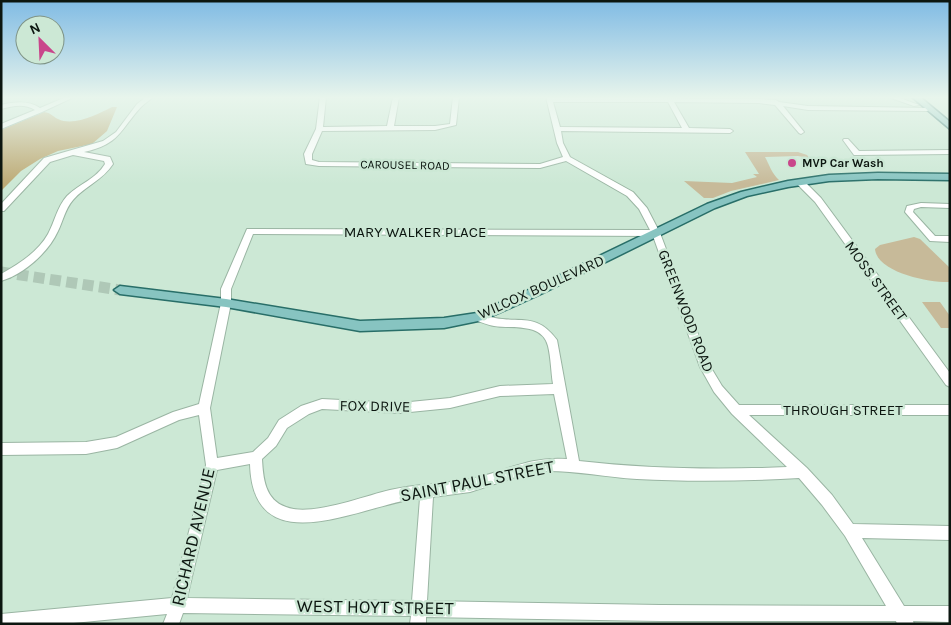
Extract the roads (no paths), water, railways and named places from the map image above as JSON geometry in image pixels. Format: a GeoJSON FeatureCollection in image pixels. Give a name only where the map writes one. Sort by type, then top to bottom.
{"type":"FeatureCollection","features":[{"type":"Feature","properties":{"kind":"main road","name":"WILCOX BOULEVARD"},"geometry":{"type":"LineString","coordinates":[[120,290],[226,303],[360,326],[444,323],[479,317],[539,290],[711,206],[744,194],[800,182],[878,176],[950,177]]}},
{"type":"Feature","properties":{"kind":"street"},"geometry":{"type":"LineString","coordinates":[[1,210],[46,160],[96,147],[114,137],[123,126]]}},
{"type":"Feature","properties":{"kind":"street"},"geometry":{"type":"LineString","coordinates":[[319,128],[435,128],[445,126]]}},
{"type":"Feature","properties":{"kind":"street"},"geometry":{"type":"LineString","coordinates":[[684,126],[686,130]]}},
{"type":"Feature","properties":{"kind":"street"},"geometry":{"type":"LineString","coordinates":[[796,126],[801,132]]}},
{"type":"Feature","properties":{"kind":"street","name":"CAROUSEL ROAD"},"geometry":{"type":"LineString","coordinates":[[319,128],[308,154],[309,162],[319,164],[540,166],[567,158]]}},
{"type":"Feature","properties":{"kind":"street"},"geometry":{"type":"LineString","coordinates":[[567,158],[560,143],[557,129],[730,131]]}},
{"type":"Feature","properties":{"kind":"street"},"geometry":{"type":"LineString","coordinates":[[846,140],[857,153],[950,152]]}},
{"type":"Feature","properties":{"kind":"street"},"geometry":{"type":"LineString","coordinates":[[1,278],[36,254],[53,234],[57,219],[66,203],[74,194],[105,174],[109,164],[107,159],[100,156],[71,152]]}},
{"type":"Feature","properties":{"kind":"street","name":"GREENWOOD ROAD"},"geometry":{"type":"LineString","coordinates":[[567,158],[630,194],[643,208],[656,233],[705,367],[718,389],[736,410],[802,472],[827,500],[850,531],[904,619]]}},
{"type":"Feature","properties":{"kind":"street","name":"MOSS STREET"},"geometry":{"type":"LineString","coordinates":[[800,182],[818,200],[950,382]]}},
{"type":"Feature","properties":{"kind":"street"},"geometry":{"type":"LineString","coordinates":[[950,206],[921,205],[910,208],[909,212],[933,240],[950,239]]}},
{"type":"Feature","properties":{"kind":"street","name":"MARY WALKER PLACE"},"geometry":{"type":"LineString","coordinates":[[226,303],[226,289],[250,231],[656,233]]}},
{"type":"Feature","properties":{"kind":"street","name":"RICHARD AVENUE"},"geometry":{"type":"LineString","coordinates":[[171,624],[178,605],[212,465],[204,408],[226,303]]}},
{"type":"Feature","properties":{"kind":"street"},"geometry":{"type":"LineString","coordinates":[[479,317],[494,322],[523,323],[535,326],[546,333],[553,343],[559,389],[574,465]]}},
{"type":"Feature","properties":{"kind":"street","name":"FOX DRIVE"},"geometry":{"type":"LineString","coordinates":[[256,457],[272,442],[283,424],[305,410],[322,404],[400,408],[450,403],[500,391],[559,389]]}},
{"type":"Feature","properties":{"kind":"street"},"geometry":{"type":"LineString","coordinates":[[1,449],[86,448],[102,446],[117,442],[177,416],[204,408]]}},
{"type":"Feature","properties":{"kind":"street","name":"THROUGH STREET"},"geometry":{"type":"LineString","coordinates":[[736,410],[950,410]]}},
{"type":"Feature","properties":{"kind":"street"},"geometry":{"type":"LineString","coordinates":[[212,465],[256,457]]}},
{"type":"Feature","properties":{"kind":"street","name":"SAINT PAUL STREET"},"geometry":{"type":"LineString","coordinates":[[256,457],[256,477],[260,492],[269,506],[288,516],[320,515],[401,494],[457,489],[482,483],[516,470],[541,465],[574,465],[623,472],[750,475],[802,472]]}},
{"type":"Feature","properties":{"kind":"street"},"geometry":{"type":"LineString","coordinates":[[418,624],[427,491]]}},
{"type":"Feature","properties":{"kind":"street"},"geometry":{"type":"LineString","coordinates":[[850,531],[950,533]]}},
{"type":"Feature","properties":{"kind":"street","name":"WEST HOYT STREET"},"geometry":{"type":"LineString","coordinates":[[1,622],[178,605],[419,608],[661,618],[904,619],[950,614]]}},
{"type":"Feature","properties":{"kind":"tunnel"},"geometry":{"type":"LineString","coordinates":[[1,272],[120,290]]}},
{"type":"Feature","properties":{"kind":"place","name":"MVP Car Wash"},"geometry":{"type":"Point","coordinates":[792,163]}}]}
